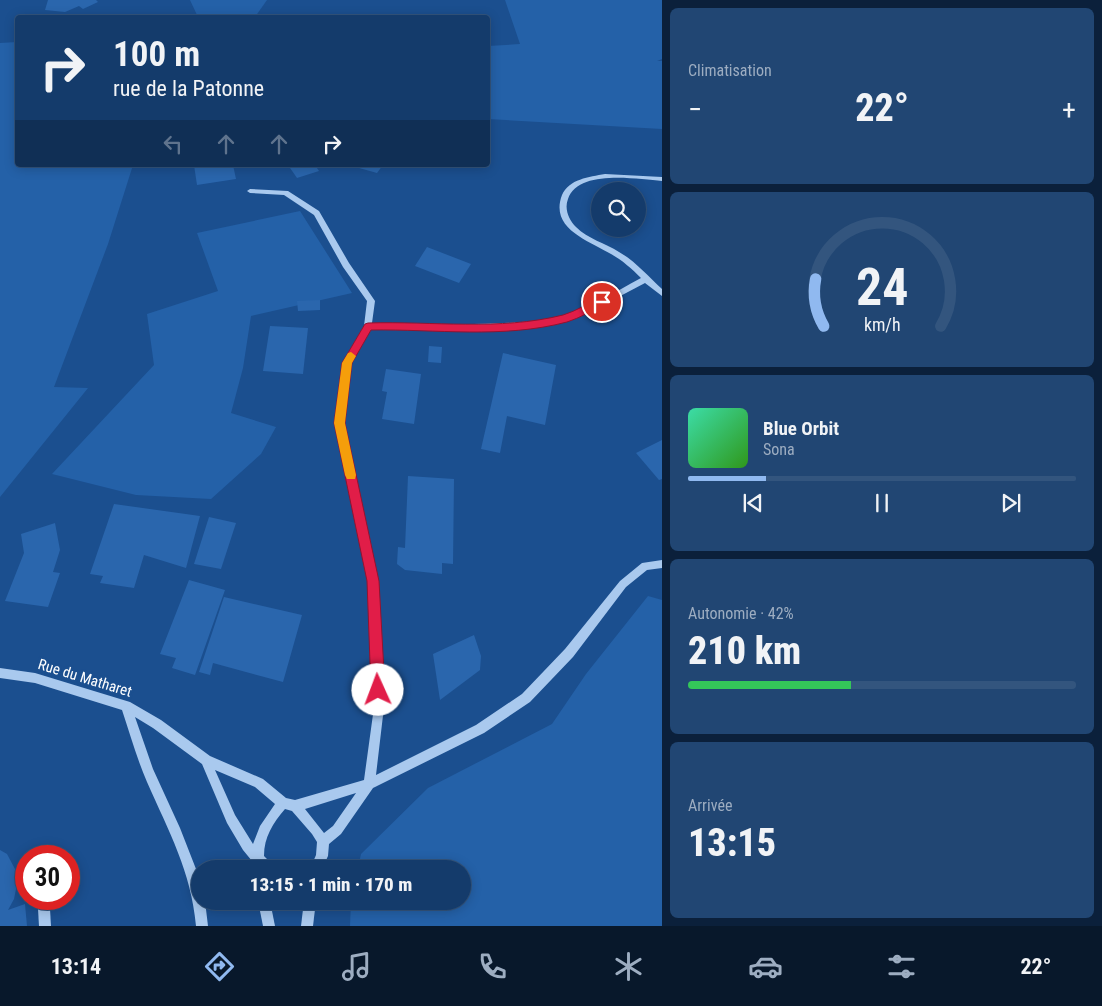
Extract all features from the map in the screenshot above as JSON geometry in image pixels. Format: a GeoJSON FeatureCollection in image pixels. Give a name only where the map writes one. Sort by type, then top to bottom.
{"type":"FeatureCollection","features":[{"type":"Feature","properties":{"kind":"street"},"geometry":{"type":"LineString","coordinates":[[662,178],[604,176],[587,178],[574,185],[564,194],[563,207],[567,221],[578,233],[616,253],[662,293]]}},
{"type":"Feature","properties":{"kind":"street"},"geometry":{"type":"LineString","coordinates":[[250,191],[286,193],[317,213],[346,265],[371,301],[368,326],[347,363],[340,423],[373,581],[378,707],[370,784],[337,830],[323,841]]}},
{"type":"Feature","properties":{"kind":"street"},"geometry":{"type":"LineString","coordinates":[[368,326],[466,329],[539,324],[566,318],[646,279]]}},
{"type":"Feature","properties":{"kind":"street"},"geometry":{"type":"LineString","coordinates":[[320,860],[323,841],[295,806],[370,784],[480,729],[526,698],[570,653],[623,584],[645,566],[662,564]]}},
{"type":"Feature","properties":{"kind":"street","name":"Rue du Matharet"},"geometry":{"type":"LineString","coordinates":[[0,673],[35,678],[126,706],[157,724],[206,760],[259,783],[283,803],[295,806]]}},
{"type":"Feature","properties":{"kind":"street"},"geometry":{"type":"LineString","coordinates":[[126,706],[150,777],[172,820],[189,864],[202,914],[202,926]]}},
{"type":"Feature","properties":{"kind":"street"},"geometry":{"type":"LineString","coordinates":[[206,760],[232,822],[256,860]]}},
{"type":"Feature","properties":{"kind":"street"},"geometry":{"type":"LineString","coordinates":[[258,860],[259,838],[272,815],[283,803]]}},
{"type":"Feature","properties":{"kind":"street"},"geometry":{"type":"LineString","coordinates":[[44,910],[45,926]]}},
{"type":"Feature","properties":{"kind":"street"},"geometry":{"type":"LineString","coordinates":[[266,910],[269,926]]}},
{"type":"Feature","properties":{"kind":"street"},"geometry":{"type":"LineString","coordinates":[[307,926],[309,910]]}},
{"type":"Feature","properties":{"kind":"shaded area"},"geometry":{"type":"Polygon","coordinates":[[[190,0],[267,0],[256,15],[197,15],[190,0]]]}},
{"type":"Feature","properties":{"kind":"shaded area"},"geometry":{"type":"Polygon","coordinates":[[[505,0],[662,0],[662,59],[657,61],[662,61],[662,129],[490,119],[490,46],[520,44],[505,0]]]}},
{"type":"Feature","properties":{"kind":"shaded area"},"geometry":{"type":"Polygon","coordinates":[[[15,42],[15,167],[132,167],[108,244],[54,387],[88,388],[0,497],[0,43],[15,42]]]}},
{"type":"Feature","properties":{"kind":"shaded area"},"geometry":{"type":"Polygon","coordinates":[[[300,211],[352,293],[251,316],[243,368],[231,413],[276,427],[261,454],[211,499],[136,495],[52,474],[154,365],[147,314],[218,291],[197,233],[300,211]]]}},
{"type":"Feature","properties":{"kind":"shaded area"},"geometry":{"type":"Polygon","coordinates":[[[648,596],[662,600],[662,926],[350,926],[351,910],[471,910],[471,860],[360,860],[361,854],[428,788],[552,724],[586,674],[648,596]]]}},
{"type":"Feature","properties":{"kind":"building"},"geometry":{"type":"Polygon","coordinates":[[[48,0],[96,0],[98,2],[83,9],[79,6],[65,12],[45,10],[48,0]]]}},
{"type":"Feature","properties":{"kind":"building"},"geometry":{"type":"Polygon","coordinates":[[[194,167],[233,167],[236,179],[197,185],[194,167]]]}},
{"type":"Feature","properties":{"kind":"building"},"geometry":{"type":"Polygon","coordinates":[[[289,167],[316,167],[319,171],[297,178],[289,167]]]}},
{"type":"Feature","properties":{"kind":"building"},"geometry":{"type":"Polygon","coordinates":[[[356,167],[382,167],[377,173],[356,167]]]}},
{"type":"Feature","properties":{"kind":"building"},"geometry":{"type":"Polygon","coordinates":[[[427,247],[471,264],[459,283],[415,266],[427,247]]]}},
{"type":"Feature","properties":{"kind":"building"},"geometry":{"type":"Polygon","coordinates":[[[320,300],[320,310],[298,311],[297,301],[320,300]]]}},
{"type":"Feature","properties":{"kind":"building"},"geometry":{"type":"Polygon","coordinates":[[[270,326],[308,328],[303,374],[263,371],[270,326]]]}},
{"type":"Feature","properties":{"kind":"building"},"geometry":{"type":"Polygon","coordinates":[[[429,346],[442,347],[441,363],[428,362],[429,346]]]}},
{"type":"Feature","properties":{"kind":"building"},"geometry":{"type":"Polygon","coordinates":[[[503,353],[556,365],[545,425],[507,416],[500,453],[481,449],[503,353]]]}},
{"type":"Feature","properties":{"kind":"building"},"geometry":{"type":"Polygon","coordinates":[[[386,369],[421,374],[414,424],[382,419],[387,392],[382,391],[386,369]]]}},
{"type":"Feature","properties":{"kind":"building"},"geometry":{"type":"Polygon","coordinates":[[[662,440],[662,479],[659,480],[636,453],[662,440]]]}},
{"type":"Feature","properties":{"kind":"building"},"geometry":{"type":"Polygon","coordinates":[[[408,476],[454,479],[453,564],[442,563],[442,574],[405,570],[397,564],[398,547],[405,548],[408,476]]]}},
{"type":"Feature","properties":{"kind":"building"},"geometry":{"type":"Polygon","coordinates":[[[114,504],[200,516],[186,568],[144,555],[134,588],[100,583],[103,576],[90,574],[114,504]]]}},
{"type":"Feature","properties":{"kind":"building"},"geometry":{"type":"Polygon","coordinates":[[[209,517],[236,523],[221,569],[194,564],[209,517]]]}},
{"type":"Feature","properties":{"kind":"building"},"geometry":{"type":"Polygon","coordinates":[[[55,523],[60,550],[53,572],[60,573],[48,607],[5,601],[24,553],[21,534],[55,523]]]}},
{"type":"Feature","properties":{"kind":"building"},"geometry":{"type":"Polygon","coordinates":[[[189,580],[225,590],[195,675],[172,668],[176,658],[160,654],[189,580]]]}},
{"type":"Feature","properties":{"kind":"building"},"geometry":{"type":"Polygon","coordinates":[[[224,597],[302,615],[283,682],[213,663],[210,675],[199,672],[224,597]]]}},
{"type":"Feature","properties":{"kind":"building"},"geometry":{"type":"Polygon","coordinates":[[[474,635],[481,656],[480,670],[440,700],[433,654],[474,635]]]}},
{"type":"Feature","properties":{"kind":"building"},"geometry":{"type":"Polygon","coordinates":[[[0,850],[7,854],[15,869],[15,894],[8,910],[15,908],[15,910],[26,910],[27,926],[0,926],[0,850]]]}},
{"type":"Feature","properties":{"kind":"slow traffic"},"geometry":{"type":"LineString","coordinates":[[351,356],[347,363],[340,423],[351,475]]}},
{"type":"Feature","properties":{"kind":"route"},"geometry":{"type":"LineString","coordinates":[[378,690],[373,581],[340,423],[347,363],[354,350],[368,326],[466,329],[539,324],[566,318],[602,302]]}}]}
